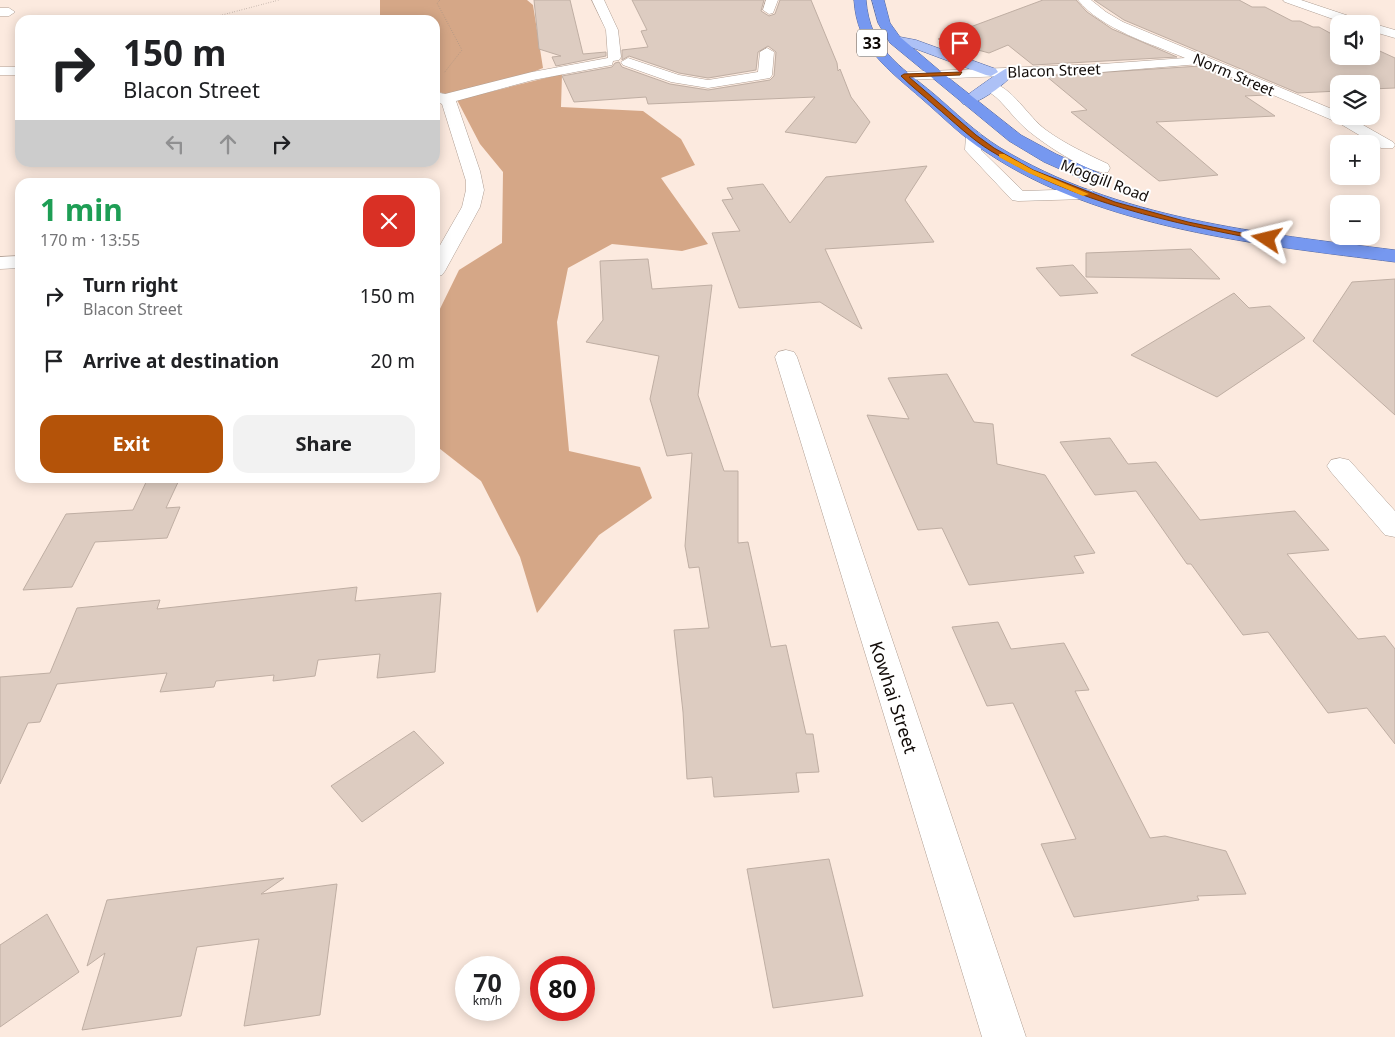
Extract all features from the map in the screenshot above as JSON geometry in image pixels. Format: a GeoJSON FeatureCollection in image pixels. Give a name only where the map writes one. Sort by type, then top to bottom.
{"type":"FeatureCollection","features":[{"type":"Feature","properties":{"kind":"highway","name":"Moggill Road"},"geometry":{"type":"LineString","coordinates":[[860,0],[860,19],[868,38],[879,51],[904,76],[974,136],[992,149],[1031,171],[1086,194],[1154,215],[1267,239],[1395,256]]}},
{"type":"Feature","properties":{"kind":"highway","name":"Moggill Road"},"geometry":{"type":"LineString","coordinates":[[878,0],[884,23],[895,40],[968,101],[1032,149],[1112,185]]}},
{"type":"Feature","properties":{"kind":"highway","name":"Moggill Road"},"geometry":{"type":"LineString","coordinates":[[1148,197],[1269,226],[1395,244]]}},
{"type":"Feature","properties":{"kind":"main road"},"geometry":{"type":"LineString","coordinates":[[895,40],[911,42],[991,79],[1001,79],[1008,72]]}},
{"type":"Feature","properties":{"kind":"main road"},"geometry":{"type":"LineString","coordinates":[[968,101],[991,79]]}},
{"type":"Feature","properties":{"kind":"street"},"geometry":{"type":"LineString","coordinates":[[598,0],[612,30],[616,61]]}},
{"type":"Feature","properties":{"kind":"street","name":"Norm Street"},"geometry":{"type":"LineString","coordinates":[[1084,0],[1102,15],[1119,25],[1344,120],[1387,145]]}},
{"type":"Feature","properties":{"kind":"street"},"geometry":{"type":"LineString","coordinates":[[1289,0],[1333,15]]}},
{"type":"Feature","properties":{"kind":"street"},"geometry":{"type":"LineString","coordinates":[[1380,30],[1395,34]]}},
{"type":"Feature","properties":{"kind":"street"},"geometry":{"type":"LineString","coordinates":[[440,98],[532,76],[616,61],[676,78],[708,84],[765,75],[767,52]]}},
{"type":"Feature","properties":{"kind":"street","name":"Blacon Street"},"geometry":{"type":"LineString","coordinates":[[1008,72],[1203,61]]}},
{"type":"Feature","properties":{"kind":"street"},"geometry":{"type":"LineString","coordinates":[[0,72],[15,71]]}},
{"type":"Feature","properties":{"kind":"street","name":"Blacon Street"},"geometry":{"type":"LineString","coordinates":[[904,76],[935,74],[991,79]]}},
{"type":"Feature","properties":{"kind":"street","name":"Moggill Road"},"geometry":{"type":"LineString","coordinates":[[991,79],[1026,122],[1065,150],[1102,168]]}},
{"type":"Feature","properties":{"kind":"street"},"geometry":{"type":"LineString","coordinates":[[440,98],[449,102],[476,181],[471,207],[444,238],[440,253]]}},
{"type":"Feature","properties":{"kind":"street"},"geometry":{"type":"LineString","coordinates":[[974,136],[974,150],[977,155],[1018,196],[1086,194]]}},
{"type":"Feature","properties":{"kind":"street"},"geometry":{"type":"LineString","coordinates":[[0,264],[15,262]]}},
{"type":"Feature","properties":{"kind":"street","name":"Kowhai Street"},"geometry":{"type":"LineString","coordinates":[[786,357],[1004,1037]]}},
{"type":"Feature","properties":{"kind":"street"},"geometry":{"type":"LineString","coordinates":[[1340,466],[1395,528]]}},
{"type":"Feature","properties":{"kind":"path"},"geometry":{"type":"LineString","coordinates":[[222,15],[280,0]]}},
{"type":"Feature","properties":{"kind":"path"},"geometry":{"type":"LineString","coordinates":[[440,0],[438,3],[462,50],[440,78]]}},
{"type":"Feature","properties":{"kind":"shaded area"},"geometry":{"type":"Polygon","coordinates":[[[380,0],[527,0],[533,5],[543,68],[528,74],[446,94],[440,92],[440,15],[380,15],[380,0]]]}},
{"type":"Feature","properties":{"kind":"shaded area"},"geometry":{"type":"Polygon","coordinates":[[[562,74],[561,107],[643,111],[681,139],[695,165],[661,178],[708,244],[682,251],[612,244],[568,268],[557,322],[569,451],[640,467],[652,498],[599,535],[537,613],[520,557],[481,481],[440,449],[440,309],[459,270],[502,243],[503,172],[480,144],[457,100],[562,74]]]}},
{"type":"Feature","properties":{"kind":"building"},"geometry":{"type":"Polygon","coordinates":[[[534,0],[570,0],[583,54],[606,52],[606,56],[556,66],[552,57],[561,56],[539,49],[534,0]]]}},
{"type":"Feature","properties":{"kind":"building"},"geometry":{"type":"Polygon","coordinates":[[[632,0],[764,0],[761,11],[769,16],[775,14],[780,0],[811,0],[837,63],[838,71],[840,69],[851,97],[870,122],[856,143],[785,132],[815,97],[648,104],[646,97],[574,102],[562,76],[612,67],[615,63],[619,62],[622,67],[670,84],[708,90],[770,80],[774,76],[776,52],[768,46],[758,52],[756,70],[708,78],[679,73],[629,56],[622,60],[622,50],[648,47],[641,31],[647,30],[632,0]]]}},
{"type":"Feature","properties":{"kind":"building"},"geometry":{"type":"Polygon","coordinates":[[[1043,0],[1076,0],[1087,12],[1112,29],[1177,57],[1033,65],[1008,45],[989,53],[938,39],[1043,0]]]}},
{"type":"Feature","properties":{"kind":"building"},"geometry":{"type":"Polygon","coordinates":[[[1094,0],[1239,0],[1252,7],[1265,7],[1292,21],[1300,21],[1313,27],[1319,27],[1330,33],[1330,65],[1380,65],[1380,51],[1395,58],[1395,88],[1380,89],[1380,75],[1330,75],[1330,91],[1298,93],[1124,20],[1094,0]]]}},
{"type":"Feature","properties":{"kind":"building"},"geometry":{"type":"Polygon","coordinates":[[[1200,66],[1267,95],[1245,96],[1275,116],[1156,122],[1218,175],[1159,181],[1071,112],[1087,110],[1046,76],[1200,66]]]}},
{"type":"Feature","properties":{"kind":"building"},"geometry":{"type":"Polygon","coordinates":[[[927,166],[905,200],[934,242],[825,249],[862,329],[820,302],[739,308],[712,233],[740,231],[722,200],[733,199],[727,188],[763,184],[790,223],[826,177],[927,166]]]}},
{"type":"Feature","properties":{"kind":"building"},"geometry":{"type":"Polygon","coordinates":[[[1191,249],[1220,279],[1086,277],[1086,253],[1191,249]]]}},
{"type":"Feature","properties":{"kind":"building"},"geometry":{"type":"Polygon","coordinates":[[[648,259],[652,289],[712,285],[698,395],[724,471],[738,471],[738,543],[748,542],[771,647],[786,645],[806,734],[813,734],[819,772],[796,773],[799,792],[714,797],[712,777],[687,779],[683,712],[674,630],[709,628],[699,567],[689,568],[685,546],[692,453],[667,456],[650,399],[659,356],[586,342],[603,320],[600,261],[648,259]]]}},
{"type":"Feature","properties":{"kind":"building"},"geometry":{"type":"Polygon","coordinates":[[[1073,265],[1098,293],[1060,296],[1036,268],[1073,265]]]}},
{"type":"Feature","properties":{"kind":"building"},"geometry":{"type":"Polygon","coordinates":[[[1395,279],[1395,415],[1313,341],[1352,282],[1395,279]]]}},
{"type":"Feature","properties":{"kind":"building"},"geometry":{"type":"Polygon","coordinates":[[[1234,293],[1249,308],[1270,306],[1305,338],[1217,397],[1131,355],[1234,293]]]}},
{"type":"Feature","properties":{"kind":"building"},"geometry":{"type":"Polygon","coordinates":[[[947,374],[974,422],[993,424],[997,464],[1045,475],[1095,553],[1074,556],[1084,573],[969,585],[942,528],[918,530],[867,415],[909,419],[888,378],[947,374]]]}},
{"type":"Feature","properties":{"kind":"building"},"geometry":{"type":"Polygon","coordinates":[[[1110,438],[1128,464],[1156,462],[1200,520],[1295,511],[1329,550],[1287,554],[1358,639],[1385,636],[1395,649],[1395,744],[1367,708],[1328,713],[1268,632],[1243,635],[1191,564],[1187,564],[1136,491],[1095,495],[1060,442],[1110,438]]]}},
{"type":"Feature","properties":{"kind":"building"},"geometry":{"type":"Polygon","coordinates":[[[146,483],[178,483],[166,508],[180,507],[167,538],[95,542],[72,587],[23,590],[66,514],[133,510],[146,483]]]}},
{"type":"Feature","properties":{"kind":"building"},"geometry":{"type":"Polygon","coordinates":[[[357,587],[355,601],[441,593],[435,672],[377,678],[380,654],[318,660],[315,676],[273,681],[274,675],[216,681],[214,687],[160,692],[167,673],[57,684],[40,722],[28,723],[0,784],[0,677],[50,673],[77,608],[160,600],[157,609],[357,587]]]}},
{"type":"Feature","properties":{"kind":"building"},"geometry":{"type":"Polygon","coordinates":[[[998,622],[1011,649],[1064,643],[1089,690],[1075,691],[1150,838],[1165,836],[1226,851],[1246,894],[1197,896],[1199,900],[1074,917],[1041,844],[1076,839],[1013,703],[987,706],[952,627],[998,622]]]}},
{"type":"Feature","properties":{"kind":"building"},"geometry":{"type":"Polygon","coordinates":[[[414,731],[444,763],[362,822],[331,786],[414,731]]]}},
{"type":"Feature","properties":{"kind":"building"},"geometry":{"type":"Polygon","coordinates":[[[829,859],[863,996],[773,1008],[747,869],[829,859]]]}},
{"type":"Feature","properties":{"kind":"building"},"geometry":{"type":"Polygon","coordinates":[[[284,878],[261,894],[337,884],[320,1015],[244,1026],[259,939],[197,947],[181,1016],[82,1030],[105,953],[87,966],[107,900],[284,878]]]}},
{"type":"Feature","properties":{"kind":"building"},"geometry":{"type":"Polygon","coordinates":[[[47,914],[79,972],[0,1027],[0,945],[47,914]]]}},
{"type":"Feature","properties":{"kind":"slow traffic"},"geometry":{"type":"LineString","coordinates":[[1002,155],[1031,171],[1085,194]]}},
{"type":"Feature","properties":{"kind":"route"},"geometry":{"type":"LineString","coordinates":[[960,73],[904,76],[974,136],[1009,160],[1031,171],[1113,204],[1188,224],[1267,239]]}}]}
